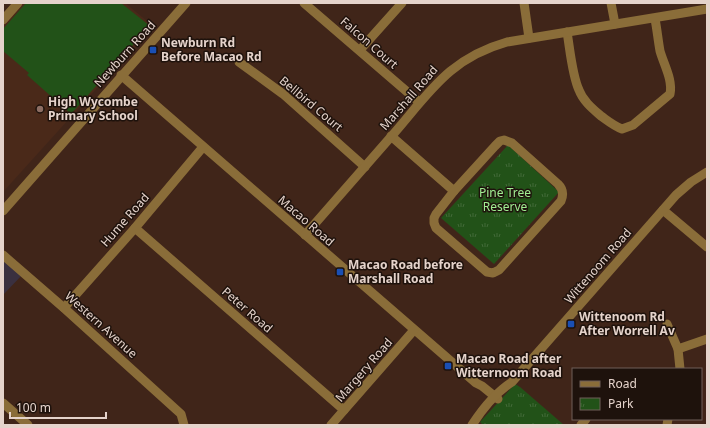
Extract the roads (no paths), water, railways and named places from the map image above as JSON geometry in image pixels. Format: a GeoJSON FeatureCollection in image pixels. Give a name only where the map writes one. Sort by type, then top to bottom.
{"type":"FeatureCollection","features":[{"type":"Feature","properties":{"kind":"street","name":"Newburn Road"},"geometry":{"type":"LineString","coordinates":[[3,211],[121,75],[186,3]]}},
{"type":"Feature","properties":{"kind":"street","name":"Falcon Court"},"geometry":{"type":"LineString","coordinates":[[304,3],[419,102]]}},
{"type":"Feature","properties":{"kind":"street"},"geometry":{"type":"LineString","coordinates":[[360,50],[402,3]]}},
{"type":"Feature","properties":{"kind":"street"},"geometry":{"type":"LineString","coordinates":[[524,3],[529,38]]}},
{"type":"Feature","properties":{"kind":"street"},"geometry":{"type":"LineString","coordinates":[[611,3],[615,24]]}},
{"type":"Feature","properties":{"kind":"street"},"geometry":{"type":"LineString","coordinates":[[3,20],[16,4]]}},
{"type":"Feature","properties":{"kind":"street","name":"Marshall Road"},"geometry":{"type":"LineString","coordinates":[[305,235],[365,167],[419,102],[452,68],[476,53],[490,46],[507,42],[615,24],[655,19],[707,9]]}},
{"type":"Feature","properties":{"kind":"street"},"geometry":{"type":"LineString","coordinates":[[567,32],[576,81],[584,99],[593,109],[614,126],[622,129],[633,125],[670,94],[670,82],[660,50],[655,19]]}},
{"type":"Feature","properties":{"kind":"street","name":"Bellbird Court"},"geometry":{"type":"LineString","coordinates":[[239,62],[283,94],[365,167]]}},
{"type":"Feature","properties":{"kind":"street","name":"Macao Road"},"geometry":{"type":"LineString","coordinates":[[121,75],[494,400]]}},
{"type":"Feature","properties":{"kind":"street"},"geometry":{"type":"LineString","coordinates":[[391,136],[454,191]]}},
{"type":"Feature","properties":{"kind":"street"},"geometry":{"type":"LineString","coordinates":[[504,140],[512,143],[558,184],[562,188],[563,192],[561,201],[499,270],[493,273],[487,272],[436,228],[434,218],[454,191],[495,146],[504,140]]}},
{"type":"Feature","properties":{"kind":"street","name":"Hume Road"},"geometry":{"type":"LineString","coordinates":[[64,308],[203,147]]}},
{"type":"Feature","properties":{"kind":"street","name":"Wittenoom Road"},"geometry":{"type":"LineString","coordinates":[[473,425],[483,418],[494,400],[512,382],[663,210],[685,187],[707,172]]}},
{"type":"Feature","properties":{"kind":"street"},"geometry":{"type":"LineString","coordinates":[[663,210],[707,247]]}},
{"type":"Feature","properties":{"kind":"street","name":"Peter Road"},"geometry":{"type":"LineString","coordinates":[[134,228],[344,410]]}},
{"type":"Feature","properties":{"kind":"street","name":"Western Avenue"},"geometry":{"type":"LineString","coordinates":[[3,255],[181,414],[184,425]]}},
{"type":"Feature","properties":{"kind":"street"},"geometry":{"type":"LineString","coordinates":[[667,324],[678,349],[680,368]]}},
{"type":"Feature","properties":{"kind":"street","name":"Margery Road"},"geometry":{"type":"LineString","coordinates":[[331,425],[414,330]]}},
{"type":"Feature","properties":{"kind":"street"},"geometry":{"type":"LineString","coordinates":[[678,349],[707,339]]}},
{"type":"Feature","properties":{"kind":"street"},"geometry":{"type":"LineString","coordinates":[[3,403],[28,425]]}},
{"type":"Feature","properties":{"kind":"place","name":"Newburn Rd Before Macao Rd"},"geometry":{"type":"Point","coordinates":[153,50]}},
{"type":"Feature","properties":{"kind":"place","name":"High Wycombe Primary School"},"geometry":{"type":"Point","coordinates":[40,109]}},
{"type":"Feature","properties":{"kind":"place","name":"Macao Road before Marshall Road"},"geometry":{"type":"Point","coordinates":[340,272]}},
{"type":"Feature","properties":{"kind":"place","name":"Wittenoom Rd After Worrell Av"},"geometry":{"type":"Point","coordinates":[571,324]}},
{"type":"Feature","properties":{"kind":"place","name":"Macao Road after Witternoom Road"},"geometry":{"type":"Point","coordinates":[448,366]}},
{"type":"Feature","properties":{"kind":"park label","name":"Pine Tree Reserve"},"geometry":{"type":"Point","coordinates":[505,200]}}]}
